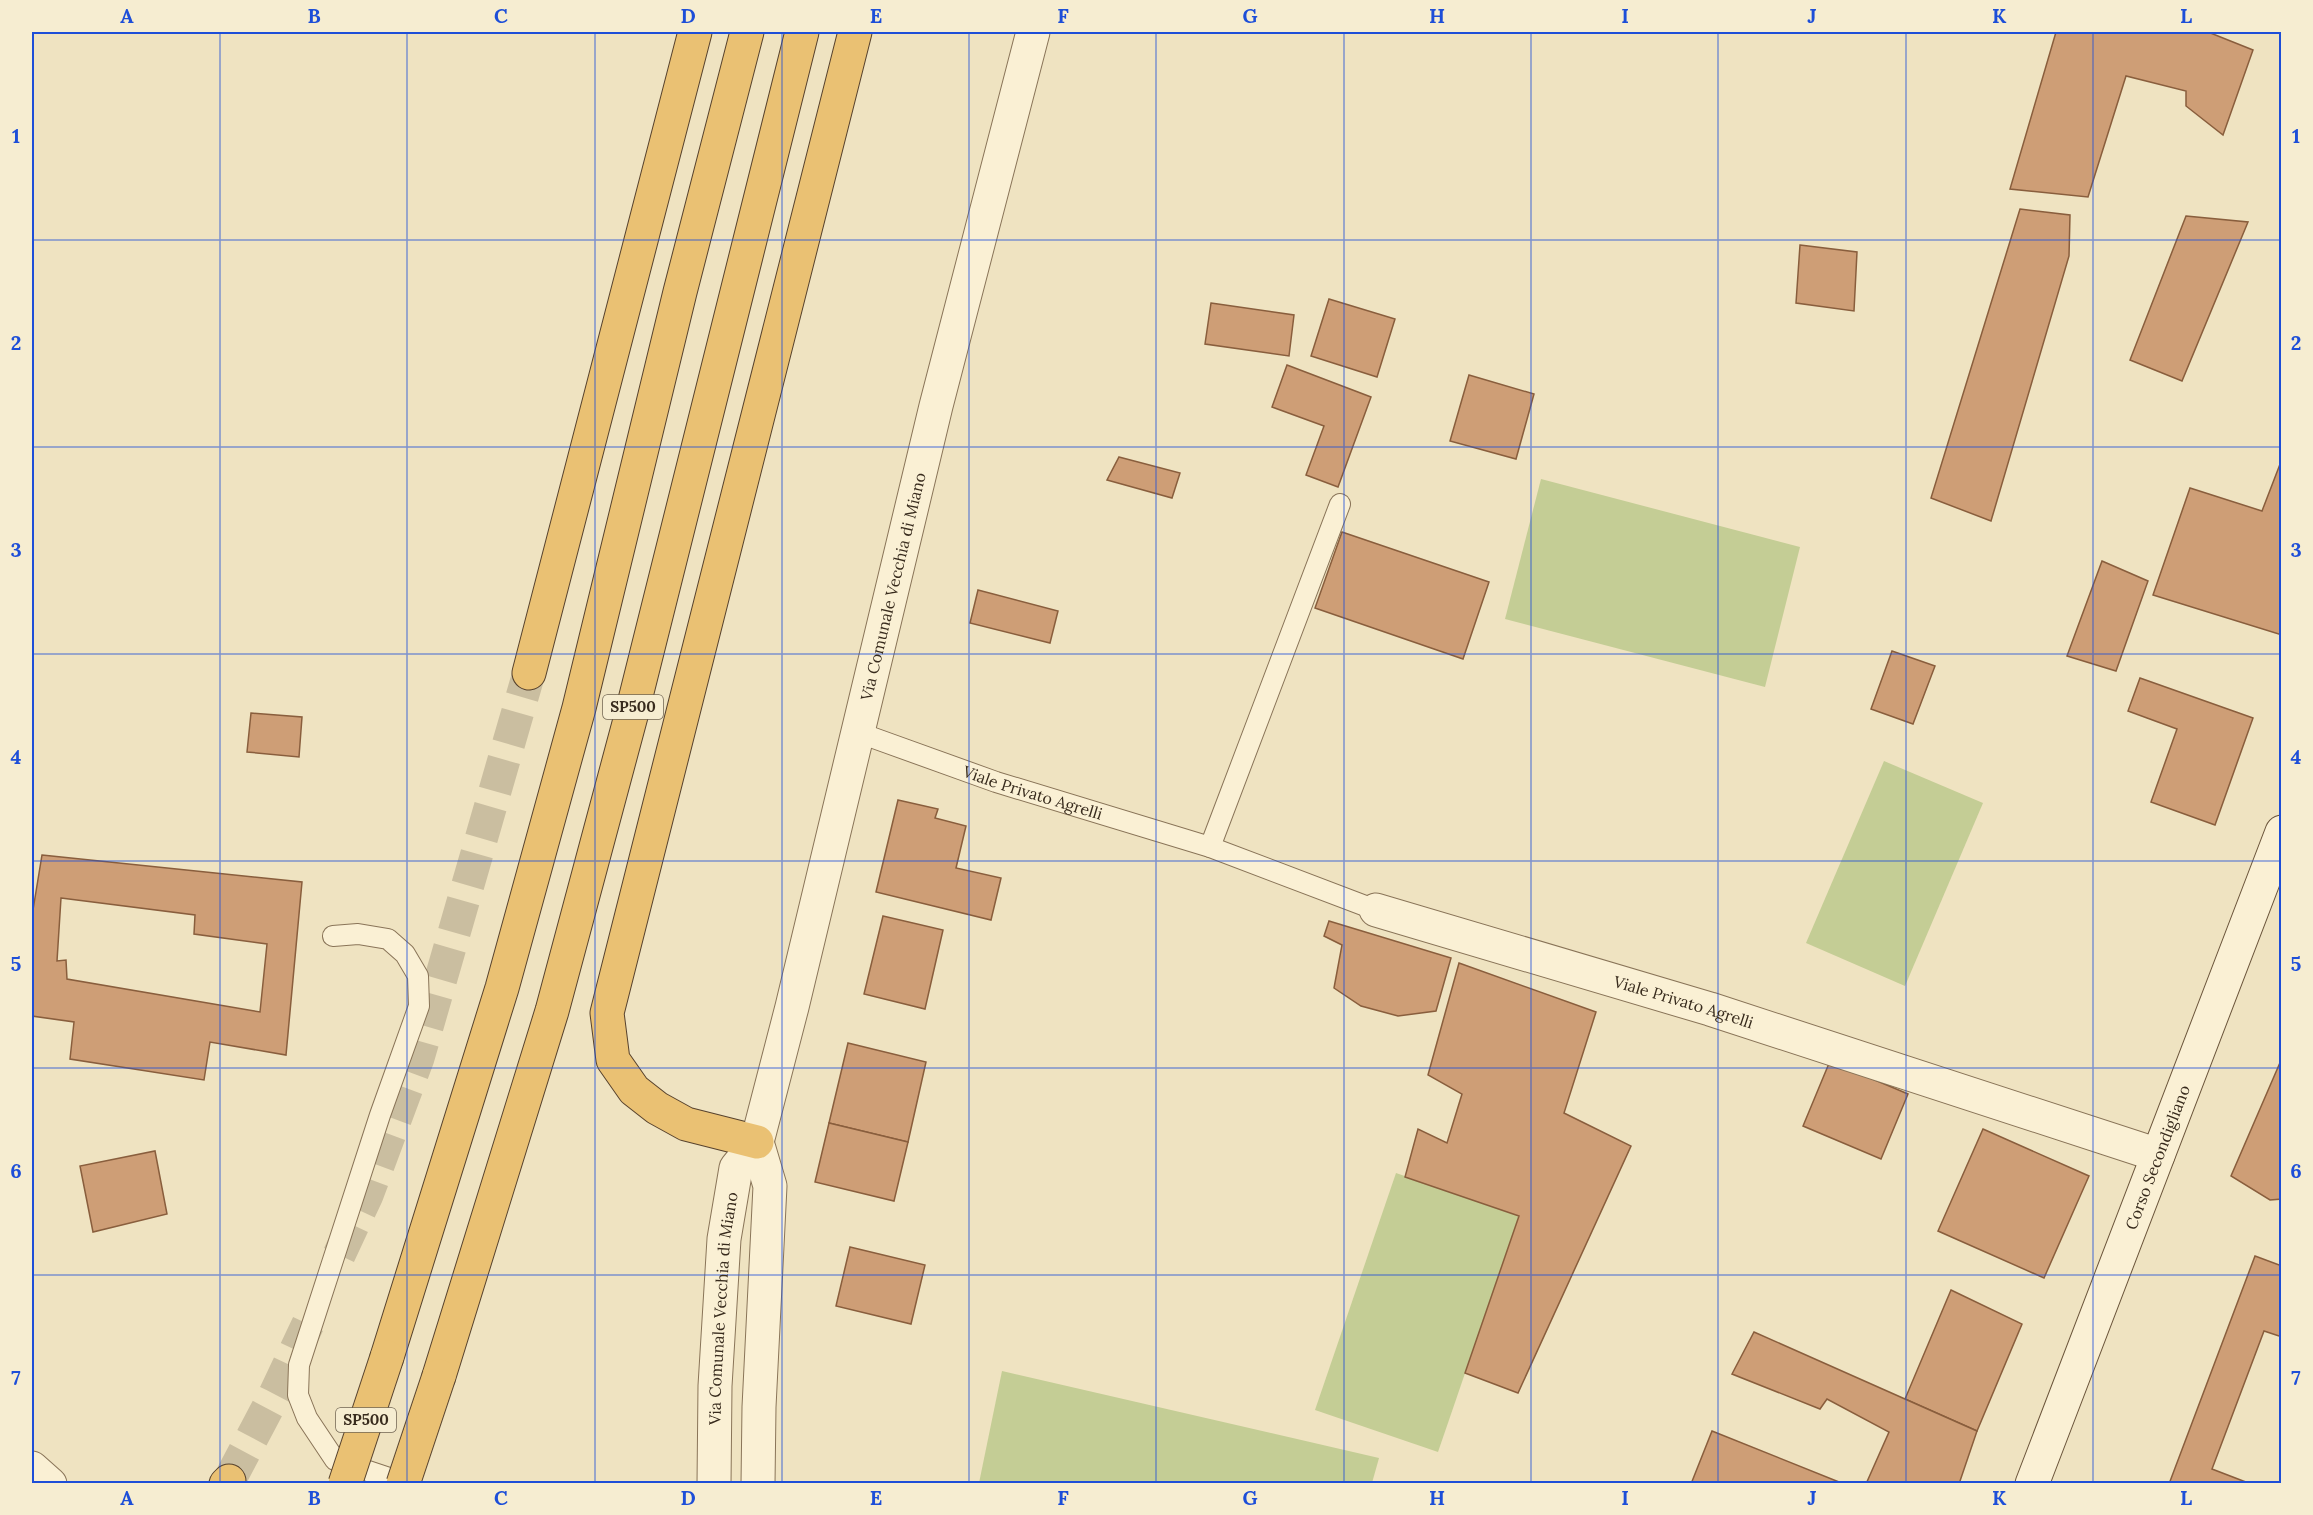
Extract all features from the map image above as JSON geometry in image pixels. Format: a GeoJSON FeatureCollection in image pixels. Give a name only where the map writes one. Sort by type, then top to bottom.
{"type":"FeatureCollection","features":[{"type":"Feature","properties":{"kind":"highway"},"geometry":{"type":"LineString","coordinates":[[529,673],[695,32]]}},
{"type":"Feature","properties":{"kind":"highway","name":"SP500"},"geometry":{"type":"LineString","coordinates":[[345,1484],[502,988],[579,708],[680,292],[747,32]]}},
{"type":"Feature","properties":{"kind":"highway","name":"SP500"},"geometry":{"type":"LineString","coordinates":[[405,1484],[552,1011],[628,727],[802,32]]}},
{"type":"Feature","properties":{"kind":"highway"},"geometry":{"type":"LineString","coordinates":[[756,1142],[686,1124],[657,1108],[634,1090],[613,1060],[607,1013],[855,32]]}},
{"type":"Feature","properties":{"kind":"street","name":"Via Comunale Vecchia di Miano"},"geometry":{"type":"LineString","coordinates":[[714,1484],[716,1386],[724,1239],[736,1168],[756,1142],[792,1007],[939,395],[1033,32]]}},
{"type":"Feature","properties":{"kind":"street","name":"Corso Secondigliano"},"geometry":{"type":"LineString","coordinates":[[2032,1484],[2282,832]]}},
{"type":"Feature","properties":{"kind":"street","name":"Viale Privato Agrelli"},"geometry":{"type":"LineString","coordinates":[[1376,910],[1710,1009],[2158,1155]]}},
{"type":"Feature","properties":{"kind":"street"},"geometry":{"type":"LineString","coordinates":[[756,1142],[770,1186],[759,1407],[758,1484]]}},
{"type":"Feature","properties":{"kind":"street"},"geometry":{"type":"LineString","coordinates":[[32,1468],[50,1484]]}},
{"type":"Feature","properties":{"kind":"lane"},"geometry":{"type":"LineString","coordinates":[[1210,847],[1340,504]]}},
{"type":"Feature","properties":{"kind":"lane","name":"Viale Privato Agrelli"},"geometry":{"type":"LineString","coordinates":[[857,732],[996,783],[1210,847],[1376,910]]}},
{"type":"Feature","properties":{"kind":"lane"},"geometry":{"type":"LineString","coordinates":[[333,936],[358,934],[388,939],[405,954],[418,976],[419,1006],[380,1115],[299,1365],[298,1395],[307,1418],[335,1460],[405,1484]]}},
{"type":"Feature","properties":{"kind":"green space"},"geometry":{"type":"Polygon","coordinates":[[[1541,479],[1800,547],[1765,687],[1505,619],[1541,479]]]}},
{"type":"Feature","properties":{"kind":"green space"},"geometry":{"type":"Polygon","coordinates":[[[1884,761],[1983,803],[1905,986],[1806,943],[1884,761]]]}},
{"type":"Feature","properties":{"kind":"green space"},"geometry":{"type":"Polygon","coordinates":[[[1396,1173],[1519,1216],[1438,1452],[1315,1410],[1396,1173]]]}},
{"type":"Feature","properties":{"kind":"green space"},"geometry":{"type":"Polygon","coordinates":[[[1002,1371],[1379,1458],[1372,1483],[979,1483],[1002,1371]]]}},
{"type":"Feature","properties":{"kind":"building"},"geometry":{"type":"Polygon","coordinates":[[[2056,32],[2208,32],[2253,50],[2223,135],[2186,106],[2186,91],[2126,76],[2088,197],[2010,189],[2056,32]]]}},
{"type":"Feature","properties":{"kind":"building"},"geometry":{"type":"Polygon","coordinates":[[[2020,209],[2070,215],[2069,256],[1991,521],[1931,498],[2020,209]]]}},
{"type":"Feature","properties":{"kind":"building"},"geometry":{"type":"Polygon","coordinates":[[[2186,216],[2248,222],[2182,381],[2130,360],[2186,216]]]}},
{"type":"Feature","properties":{"kind":"building"},"geometry":{"type":"Polygon","coordinates":[[[1800,245],[1857,252],[1854,311],[1796,303],[1800,245]]]}},
{"type":"Feature","properties":{"kind":"building"},"geometry":{"type":"Polygon","coordinates":[[[1329,299],[1395,319],[1377,377],[1311,356],[1329,299]]]}},
{"type":"Feature","properties":{"kind":"building"},"geometry":{"type":"Polygon","coordinates":[[[1211,303],[1294,315],[1289,356],[1205,344],[1211,303]]]}},
{"type":"Feature","properties":{"kind":"building"},"geometry":{"type":"Polygon","coordinates":[[[1287,365],[1371,397],[1338,487],[1306,475],[1324,426],[1272,407],[1287,365]]]}},
{"type":"Feature","properties":{"kind":"building"},"geometry":{"type":"Polygon","coordinates":[[[1469,375],[1534,394],[1516,459],[1450,441],[1469,375]]]}},
{"type":"Feature","properties":{"kind":"building"},"geometry":{"type":"Polygon","coordinates":[[[1119,457],[1180,473],[1172,498],[1107,480],[1119,457]]]}},
{"type":"Feature","properties":{"kind":"building"},"geometry":{"type":"Polygon","coordinates":[[[2282,459],[2282,635],[2153,595],[2190,488],[2262,511],[2282,459]]]}},
{"type":"Feature","properties":{"kind":"building"},"geometry":{"type":"Polygon","coordinates":[[[1342,532],[1489,582],[1463,659],[1315,608],[1342,532]]]}},
{"type":"Feature","properties":{"kind":"building"},"geometry":{"type":"Polygon","coordinates":[[[2102,561],[2148,581],[2116,671],[2067,656],[2102,561]]]}},
{"type":"Feature","properties":{"kind":"building"},"geometry":{"type":"Polygon","coordinates":[[[978,590],[1058,611],[1050,643],[970,623],[978,590]]]}},
{"type":"Feature","properties":{"kind":"building"},"geometry":{"type":"Polygon","coordinates":[[[1892,651],[1935,666],[1913,724],[1871,709],[1892,651]]]}},
{"type":"Feature","properties":{"kind":"building"},"geometry":{"type":"Polygon","coordinates":[[[2140,678],[2253,718],[2215,825],[2151,802],[2177,729],[2128,711],[2140,678]]]}},
{"type":"Feature","properties":{"kind":"building"},"geometry":{"type":"Polygon","coordinates":[[[251,713],[302,717],[299,757],[247,752],[251,713]]]}},
{"type":"Feature","properties":{"kind":"building"},"geometry":{"type":"Polygon","coordinates":[[[898,800],[938,809],[935,818],[966,826],[956,868],[1001,878],[991,920],[876,892],[898,800]]]}},
{"type":"Feature","properties":{"kind":"building"},"geometry":{"type":"Polygon","coordinates":[[[42,855],[302,882],[286,1055],[210,1042],[204,1080],[70,1059],[74,1022],[32,1016],[32,916],[42,855]],[[61,898],[57,961],[66,960],[67,979],[260,1012],[267,944],[194,934],[195,915],[61,898]]]}},
{"type":"Feature","properties":{"kind":"building"},"geometry":{"type":"Polygon","coordinates":[[[883,916],[943,930],[925,1009],[864,994],[883,916]]]}},
{"type":"Feature","properties":{"kind":"building"},"geometry":{"type":"Polygon","coordinates":[[[1329,921],[1451,958],[1436,1011],[1398,1016],[1361,1006],[1334,988],[1342,945],[1324,936],[1329,921]]]}},
{"type":"Feature","properties":{"kind":"building"},"geometry":{"type":"Polygon","coordinates":[[[1459,963],[1596,1012],[1564,1113],[1631,1146],[1518,1393],[1465,1373],[1519,1216],[1405,1177],[1418,1129],[1447,1143],[1462,1094],[1428,1075],[1459,963]]]}},
{"type":"Feature","properties":{"kind":"building"},"geometry":{"type":"Polygon","coordinates":[[[848,1043],[926,1062],[908,1142],[829,1123],[848,1043]]]}},
{"type":"Feature","properties":{"kind":"building"},"geometry":{"type":"Polygon","coordinates":[[[2282,1058],[2282,1199],[2270,1200],[2231,1176],[2282,1058]]]}},
{"type":"Feature","properties":{"kind":"building"},"geometry":{"type":"Polygon","coordinates":[[[1830,1061],[1908,1094],[1881,1159],[1803,1126],[1830,1061]]]}},
{"type":"Feature","properties":{"kind":"building"},"geometry":{"type":"Polygon","coordinates":[[[829,1123],[908,1142],[894,1201],[815,1182],[829,1123]]]}},
{"type":"Feature","properties":{"kind":"building"},"geometry":{"type":"Polygon","coordinates":[[[1983,1129],[2089,1176],[2044,1278],[1938,1231],[1983,1129]]]}},
{"type":"Feature","properties":{"kind":"building"},"geometry":{"type":"Polygon","coordinates":[[[155,1151],[167,1214],[93,1232],[80,1166],[155,1151]]]}},
{"type":"Feature","properties":{"kind":"building"},"geometry":{"type":"Polygon","coordinates":[[[850,1247],[925,1265],[911,1324],[836,1306],[850,1247]]]}},
{"type":"Feature","properties":{"kind":"building"},"geometry":{"type":"Polygon","coordinates":[[[2255,1256],[2282,1266],[2282,1337],[2264,1331],[2212,1469],[2251,1484],[2169,1484],[2255,1256]]]}},
{"type":"Feature","properties":{"kind":"building"},"geometry":{"type":"Polygon","coordinates":[[[1951,1290],[2022,1324],[1977,1431],[1905,1399],[1951,1290]]]}},
{"type":"Feature","properties":{"kind":"building"},"geometry":{"type":"Polygon","coordinates":[[[1754,1332],[1977,1431],[1959,1484],[1866,1484],[1889,1432],[1827,1399],[1820,1409],[1732,1374],[1754,1332]]]}},
{"type":"Feature","properties":{"kind":"building"},"geometry":{"type":"Polygon","coordinates":[[[1712,1431],[1844,1484],[1691,1484],[1712,1431]]]}},
{"type":"Feature","properties":{"kind":"tunnel"},"geometry":{"type":"LineString","coordinates":[[339,1255],[367,1195],[418,1058],[529,673]]}},
{"type":"Feature","properties":{"kind":"tunnel"},"geometry":{"type":"LineString","coordinates":[[229,1481],[275,1394],[308,1324]]}}]}
